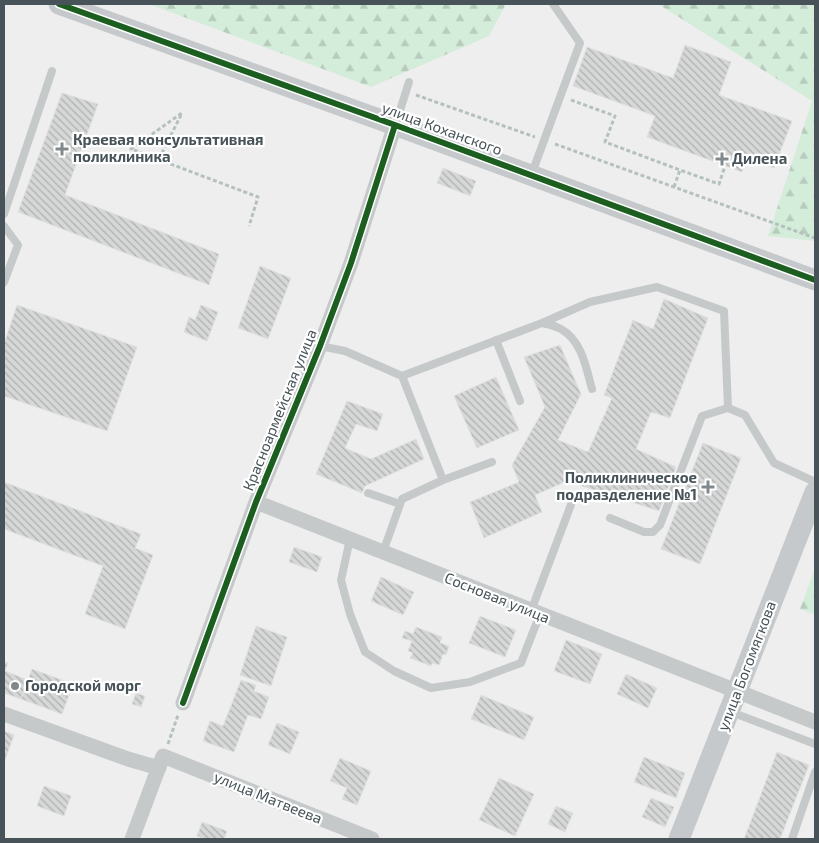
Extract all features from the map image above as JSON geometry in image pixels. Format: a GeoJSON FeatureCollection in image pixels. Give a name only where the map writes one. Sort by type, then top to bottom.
{"type":"FeatureCollection","features":[{"type":"Feature","properties":{"kind":"street","name":"улица Коханского"},"geometry":{"type":"LineString","coordinates":[[59,4],[395,125],[815,280]]}},
{"type":"Feature","properties":{"kind":"street","name":"Красноармейская улица"},"geometry":{"type":"LineString","coordinates":[[183,703],[256,502],[320,346],[351,263],[395,125]]}},
{"type":"Feature","properties":{"kind":"street","name":"улица Богомягкова"},"geometry":{"type":"LineString","coordinates":[[679,839],[815,492]]}},
{"type":"Feature","properties":{"kind":"street","name":"Сосновая улица"},"geometry":{"type":"LineString","coordinates":[[256,502],[535,613],[734,702],[815,722]]}},
{"type":"Feature","properties":{"kind":"street","name":"улица Матвеева"},"geometry":{"type":"LineString","coordinates":[[4,714],[128,759],[161,762],[372,839]]}},
{"type":"Feature","properties":{"kind":"street"},"geometry":{"type":"LineString","coordinates":[[132,839],[161,762]]}},
{"type":"Feature","properties":{"kind":"lane"},"geometry":{"type":"LineString","coordinates":[[531,175],[580,43],[553,4]]}},
{"type":"Feature","properties":{"kind":"lane"},"geometry":{"type":"LineString","coordinates":[[4,214],[52,71]]}},
{"type":"Feature","properties":{"kind":"lane"},"geometry":{"type":"LineString","coordinates":[[395,125],[409,82]]}},
{"type":"Feature","properties":{"kind":"lane"},"geometry":{"type":"LineString","coordinates":[[4,226],[18,245],[4,282]]}},
{"type":"Feature","properties":{"kind":"lane"},"geometry":{"type":"LineString","coordinates":[[320,346],[345,352],[402,376],[542,323],[590,302],[657,287],[724,311],[728,408]]}},
{"type":"Feature","properties":{"kind":"lane"},"geometry":{"type":"LineString","coordinates":[[542,323],[560,328],[577,344],[584,360],[592,390]]}},
{"type":"Feature","properties":{"kind":"lane"},"geometry":{"type":"LineString","coordinates":[[496,340],[520,401]]}},
{"type":"Feature","properties":{"kind":"lane"},"geometry":{"type":"LineString","coordinates":[[402,376],[443,480]]}},
{"type":"Feature","properties":{"kind":"lane"},"geometry":{"type":"LineString","coordinates":[[610,518],[644,532],[653,532],[660,525],[702,416],[728,408],[745,414],[774,463],[815,482]]}},
{"type":"Feature","properties":{"kind":"lane"},"geometry":{"type":"LineString","coordinates":[[383,552],[402,499],[443,480],[492,462]]}},
{"type":"Feature","properties":{"kind":"lane"},"geometry":{"type":"LineString","coordinates":[[368,494],[400,504]]}},
{"type":"Feature","properties":{"kind":"lane"},"geometry":{"type":"LineString","coordinates":[[350,539],[341,580],[350,614],[365,652],[394,671],[431,688],[470,682],[521,663],[535,613],[572,502]]}},
{"type":"Feature","properties":{"kind":"lane"},"geometry":{"type":"LineString","coordinates":[[734,702],[815,744]]}},
{"type":"Feature","properties":{"kind":"lane"},"geometry":{"type":"LineString","coordinates":[[792,839],[815,772]]}},
{"type":"Feature","properties":{"kind":"path"},"geometry":{"type":"LineString","coordinates":[[406,92],[815,238]]}},
{"type":"Feature","properties":{"kind":"path"},"geometry":{"type":"LineString","coordinates":[[560,96],[615,116],[605,142],[719,184],[725,166]]}},
{"type":"Feature","properties":{"kind":"path"},"geometry":{"type":"LineString","coordinates":[[160,160],[182,113],[131,149],[160,160],[258,196],[249,226]]}},
{"type":"Feature","properties":{"kind":"path"},"geometry":{"type":"LineString","coordinates":[[674,187],[680,170]]}},
{"type":"Feature","properties":{"kind":"path"},"geometry":{"type":"LineString","coordinates":[[161,762],[183,703]]}},
{"type":"Feature","properties":{"kind":"green space"},"geometry":{"type":"Polygon","coordinates":[[[149,4],[506,4],[489,36],[371,87],[149,4]]]}},
{"type":"Feature","properties":{"kind":"green space"},"geometry":{"type":"Polygon","coordinates":[[[658,4],[815,4],[815,241],[768,236],[812,101],[658,4]]]}},
{"type":"Feature","properties":{"kind":"green space"},"geometry":{"type":"Polygon","coordinates":[[[815,568],[815,615],[800,609],[815,568]]]}},
{"type":"Feature","properties":{"kind":"building"},"geometry":{"type":"Polygon","coordinates":[[[685,45],[731,62],[719,95],[792,121],[774,168],[747,158],[742,172],[647,137],[655,116],[573,86],[587,47],[673,78],[685,45]]]}},
{"type":"Feature","properties":{"kind":"building","name":"Краевая консультативная поликлиника"},"geometry":{"type":"Polygon","coordinates":[[[62,93],[98,104],[65,195],[219,254],[209,285],[18,212],[62,93]]]}},
{"type":"Feature","properties":{"kind":"building"},"geometry":{"type":"Polygon","coordinates":[[[443,168],[476,181],[470,196],[437,183],[443,168]]]}},
{"type":"Feature","properties":{"kind":"building"},"geometry":{"type":"Polygon","coordinates":[[[260,266],[291,278],[268,339],[238,328],[260,266]]]}},
{"type":"Feature","properties":{"kind":"building"},"geometry":{"type":"Polygon","coordinates":[[[664,299],[708,318],[670,418],[651,412],[636,449],[676,467],[659,511],[567,481],[535,495],[542,512],[484,538],[470,502],[519,482],[512,465],[545,407],[524,357],[560,345],[581,394],[558,440],[588,452],[612,398],[604,395],[633,320],[653,329],[664,299]]]}},
{"type":"Feature","properties":{"kind":"building"},"geometry":{"type":"Polygon","coordinates":[[[17,305],[137,347],[107,431],[4,396],[4,344],[17,305]]]}},
{"type":"Feature","properties":{"kind":"building"},"geometry":{"type":"Polygon","coordinates":[[[201,305],[218,312],[207,341],[184,332],[189,317],[195,320],[201,305]]]}},
{"type":"Feature","properties":{"kind":"building"},"geometry":{"type":"Polygon","coordinates":[[[496,377],[519,430],[477,448],[454,396],[496,377]]]}},
{"type":"Feature","properties":{"kind":"building"},"geometry":{"type":"Polygon","coordinates":[[[347,401],[383,414],[377,431],[356,424],[345,448],[371,459],[416,439],[424,459],[365,486],[362,493],[316,474],[347,401]]]}},
{"type":"Feature","properties":{"kind":"building","name":"Поликлиническое подразделение №1"},"geometry":{"type":"Polygon","coordinates":[[[703,443],[741,458],[700,564],[661,549],[703,443]]]}},
{"type":"Feature","properties":{"kind":"building"},"geometry":{"type":"Polygon","coordinates":[[[4,482],[141,534],[135,548],[153,555],[125,629],[85,614],[103,566],[4,529],[4,482]]]}},
{"type":"Feature","properties":{"kind":"building"},"geometry":{"type":"Polygon","coordinates":[[[294,547],[322,557],[317,572],[289,562],[294,547]]]}},
{"type":"Feature","properties":{"kind":"building"},"geometry":{"type":"Polygon","coordinates":[[[381,577],[414,592],[403,615],[371,601],[381,577]]]}},
{"type":"Feature","properties":{"kind":"building"},"geometry":{"type":"Polygon","coordinates":[[[480,616],[516,630],[505,657],[469,643],[480,616]]]}},
{"type":"Feature","properties":{"kind":"building"},"geometry":{"type":"Polygon","coordinates":[[[256,626],[287,637],[271,686],[240,675],[256,626]]]}},
{"type":"Feature","properties":{"kind":"building"},"geometry":{"type":"Polygon","coordinates":[[[416,627],[442,637],[440,643],[449,646],[446,655],[443,654],[439,665],[432,663],[431,666],[410,658],[413,653],[408,651],[412,641],[402,638],[405,631],[413,634],[416,627]]]}},
{"type":"Feature","properties":{"kind":"building"},"geometry":{"type":"Polygon","coordinates":[[[566,640],[602,654],[590,684],[554,671],[566,640]]]}},
{"type":"Feature","properties":{"kind":"building","name":"Городской морг"},"geometry":{"type":"Polygon","coordinates":[[[4,662],[8,663],[5,671],[28,680],[21,699],[4,693],[4,662]]]}},
{"type":"Feature","properties":{"kind":"building"},"geometry":{"type":"Polygon","coordinates":[[[32,669],[73,684],[62,714],[21,699],[32,669]]]}},
{"type":"Feature","properties":{"kind":"building"},"geometry":{"type":"Polygon","coordinates":[[[626,674],[657,688],[648,708],[617,694],[626,674]]]}},
{"type":"Feature","properties":{"kind":"building"},"geometry":{"type":"Polygon","coordinates":[[[241,680],[256,685],[254,691],[269,697],[261,719],[248,715],[234,752],[203,741],[210,721],[223,726],[241,680]]]}},
{"type":"Feature","properties":{"kind":"building"},"geometry":{"type":"Polygon","coordinates":[[[136,693],[145,696],[141,707],[132,704],[136,693]]]}},
{"type":"Feature","properties":{"kind":"building"},"geometry":{"type":"Polygon","coordinates":[[[481,695],[534,717],[524,740],[471,719],[481,695]]]}},
{"type":"Feature","properties":{"kind":"building"},"geometry":{"type":"Polygon","coordinates":[[[277,723],[299,732],[290,754],[268,745],[277,723]]]}},
{"type":"Feature","properties":{"kind":"building"},"geometry":{"type":"Polygon","coordinates":[[[4,731],[14,735],[4,763],[4,731]]]}},
{"type":"Feature","properties":{"kind":"building"},"geometry":{"type":"Polygon","coordinates":[[[777,752],[809,765],[780,839],[744,839],[777,752]]]}},
{"type":"Feature","properties":{"kind":"building"},"geometry":{"type":"Polygon","coordinates":[[[644,757],[685,773],[676,798],[634,782],[644,757]]]}},
{"type":"Feature","properties":{"kind":"building"},"geometry":{"type":"Polygon","coordinates":[[[340,758],[371,771],[357,805],[342,799],[347,788],[330,781],[340,758]]]}},
{"type":"Feature","properties":{"kind":"building"},"geometry":{"type":"Polygon","coordinates":[[[499,778],[534,794],[515,836],[479,820],[499,778]]]}},
{"type":"Feature","properties":{"kind":"building"},"geometry":{"type":"Polygon","coordinates":[[[44,786],[71,796],[64,816],[37,806],[44,786]]]}},
{"type":"Feature","properties":{"kind":"building"},"geometry":{"type":"Polygon","coordinates":[[[651,798],[674,807],[665,827],[642,817],[651,798]]]}},
{"type":"Feature","properties":{"kind":"building"},"geometry":{"type":"Polygon","coordinates":[[[556,806],[573,813],[565,832],[548,824],[556,806]]]}},
{"type":"Feature","properties":{"kind":"building"},"geometry":{"type":"Polygon","coordinates":[[[202,822],[227,831],[224,839],[206,839],[197,836],[202,822]]]}},
{"type":"Feature","properties":{"kind":"cycle path"},"geometry":{"type":"LineString","coordinates":[[59,4],[395,125],[815,280]]}},
{"type":"Feature","properties":{"kind":"cycle path"},"geometry":{"type":"LineString","coordinates":[[183,703],[256,502],[320,346],[351,263],[395,125]]}},
{"type":"Feature","properties":{"kind":"place","name":"Краевая консультативная поликлиника"},"geometry":{"type":"Point","coordinates":[62,149]}},
{"type":"Feature","properties":{"kind":"place","name":"Дилена"},"geometry":{"type":"Point","coordinates":[722,159]}},
{"type":"Feature","properties":{"kind":"place","name":"Поликлиническое подразделение №1"},"geometry":{"type":"Point","coordinates":[708,487]}},
{"type":"Feature","properties":{"kind":"place","name":"Городской морг"},"geometry":{"type":"Point","coordinates":[15,686]}}]}
